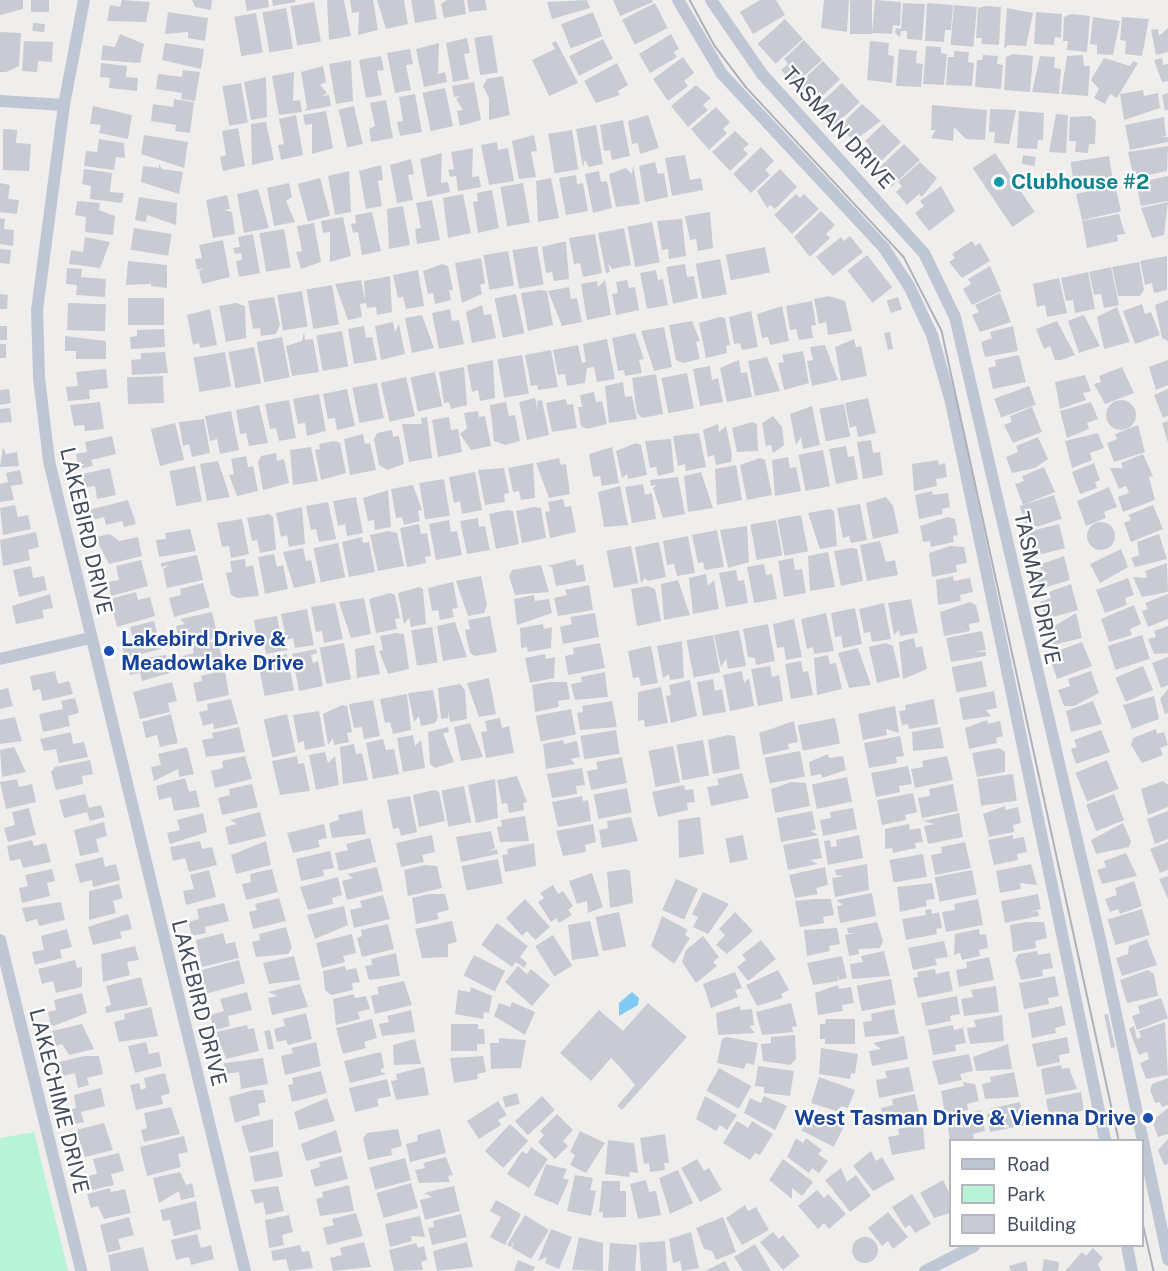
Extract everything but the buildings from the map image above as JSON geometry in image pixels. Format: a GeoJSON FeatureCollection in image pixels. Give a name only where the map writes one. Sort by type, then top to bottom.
{"type":"FeatureCollection","features":[{"type":"Feature","properties":{"kind":"street","name":"LAKEBIRD DRIVE"},"geometry":{"type":"LineString","coordinates":[[84,0],[64,105],[41,256],[39,378],[49,461],[245,1271]]}},
{"type":"Feature","properties":{"kind":"street"},"geometry":{"type":"LineString","coordinates":[[678,0],[722,74],[884,248],[909,286],[932,335],[961,448],[1105,1139]]}},
{"type":"Feature","properties":{"kind":"street","name":"TASMAN DRIVE"},"geometry":{"type":"LineString","coordinates":[[711,0],[762,74],[924,253],[955,317],[1142,1139]]}},
{"type":"Feature","properties":{"kind":"street"},"geometry":{"type":"LineString","coordinates":[[0,101],[64,105]]}},
{"type":"Feature","properties":{"kind":"street"},"geometry":{"type":"LineString","coordinates":[[0,659],[90,638]]}},
{"type":"Feature","properties":{"kind":"street","name":"LAKECHIME DRIVE"},"geometry":{"type":"LineString","coordinates":[[0,940],[81,1271]]}},
{"type":"Feature","properties":{"kind":"street","name":"TASMAN DRIVE"},"geometry":{"type":"LineString","coordinates":[[1144,1147],[1168,1260]]}},
{"type":"Feature","properties":{"kind":"street"},"geometry":{"type":"LineString","coordinates":[[1144,1203],[1156,1200]]}},
{"type":"Feature","properties":{"kind":"street"},"geometry":{"type":"LineString","coordinates":[[925,1271],[970,1247]]}},
{"type":"Feature","properties":{"kind":"street"},"geometry":{"type":"LineString","coordinates":[[1127,1247],[1132,1271]]}},
{"type":"Feature","properties":{"kind":"green space"},"geometry":{"type":"Polygon","coordinates":[[[34,1132],[68,1271],[0,1271],[0,1138],[34,1132]]]}},
{"type":"Feature","properties":{"kind":"water"},"geometry":{"type":"Polygon","coordinates":[[[632,992],[639,998],[638,1005],[619,1016],[619,1003],[632,992]]]}},
{"type":"Feature","properties":{"kind":"tram line"},"geometry":{"type":"LineString","coordinates":[[690,0],[715,46],[746,87],[904,257],[942,331],[1119,1139]]}},
{"type":"Feature","properties":{"kind":"tram line"},"geometry":{"type":"LineString","coordinates":[[1144,1228],[1154,1271]]}},
{"type":"Feature","properties":{"kind":"place","name":"Clubhouse #2"},"geometry":{"type":"Point","coordinates":[999,182]}},
{"type":"Feature","properties":{"kind":"place","name":"Lakebird Drive & Meadowlake Drive"},"geometry":{"type":"Point","coordinates":[109,651]}},
{"type":"Feature","properties":{"kind":"place","name":"West Tasman Drive & Vienna Drive"},"geometry":{"type":"Point","coordinates":[1148,1118]}}]}
